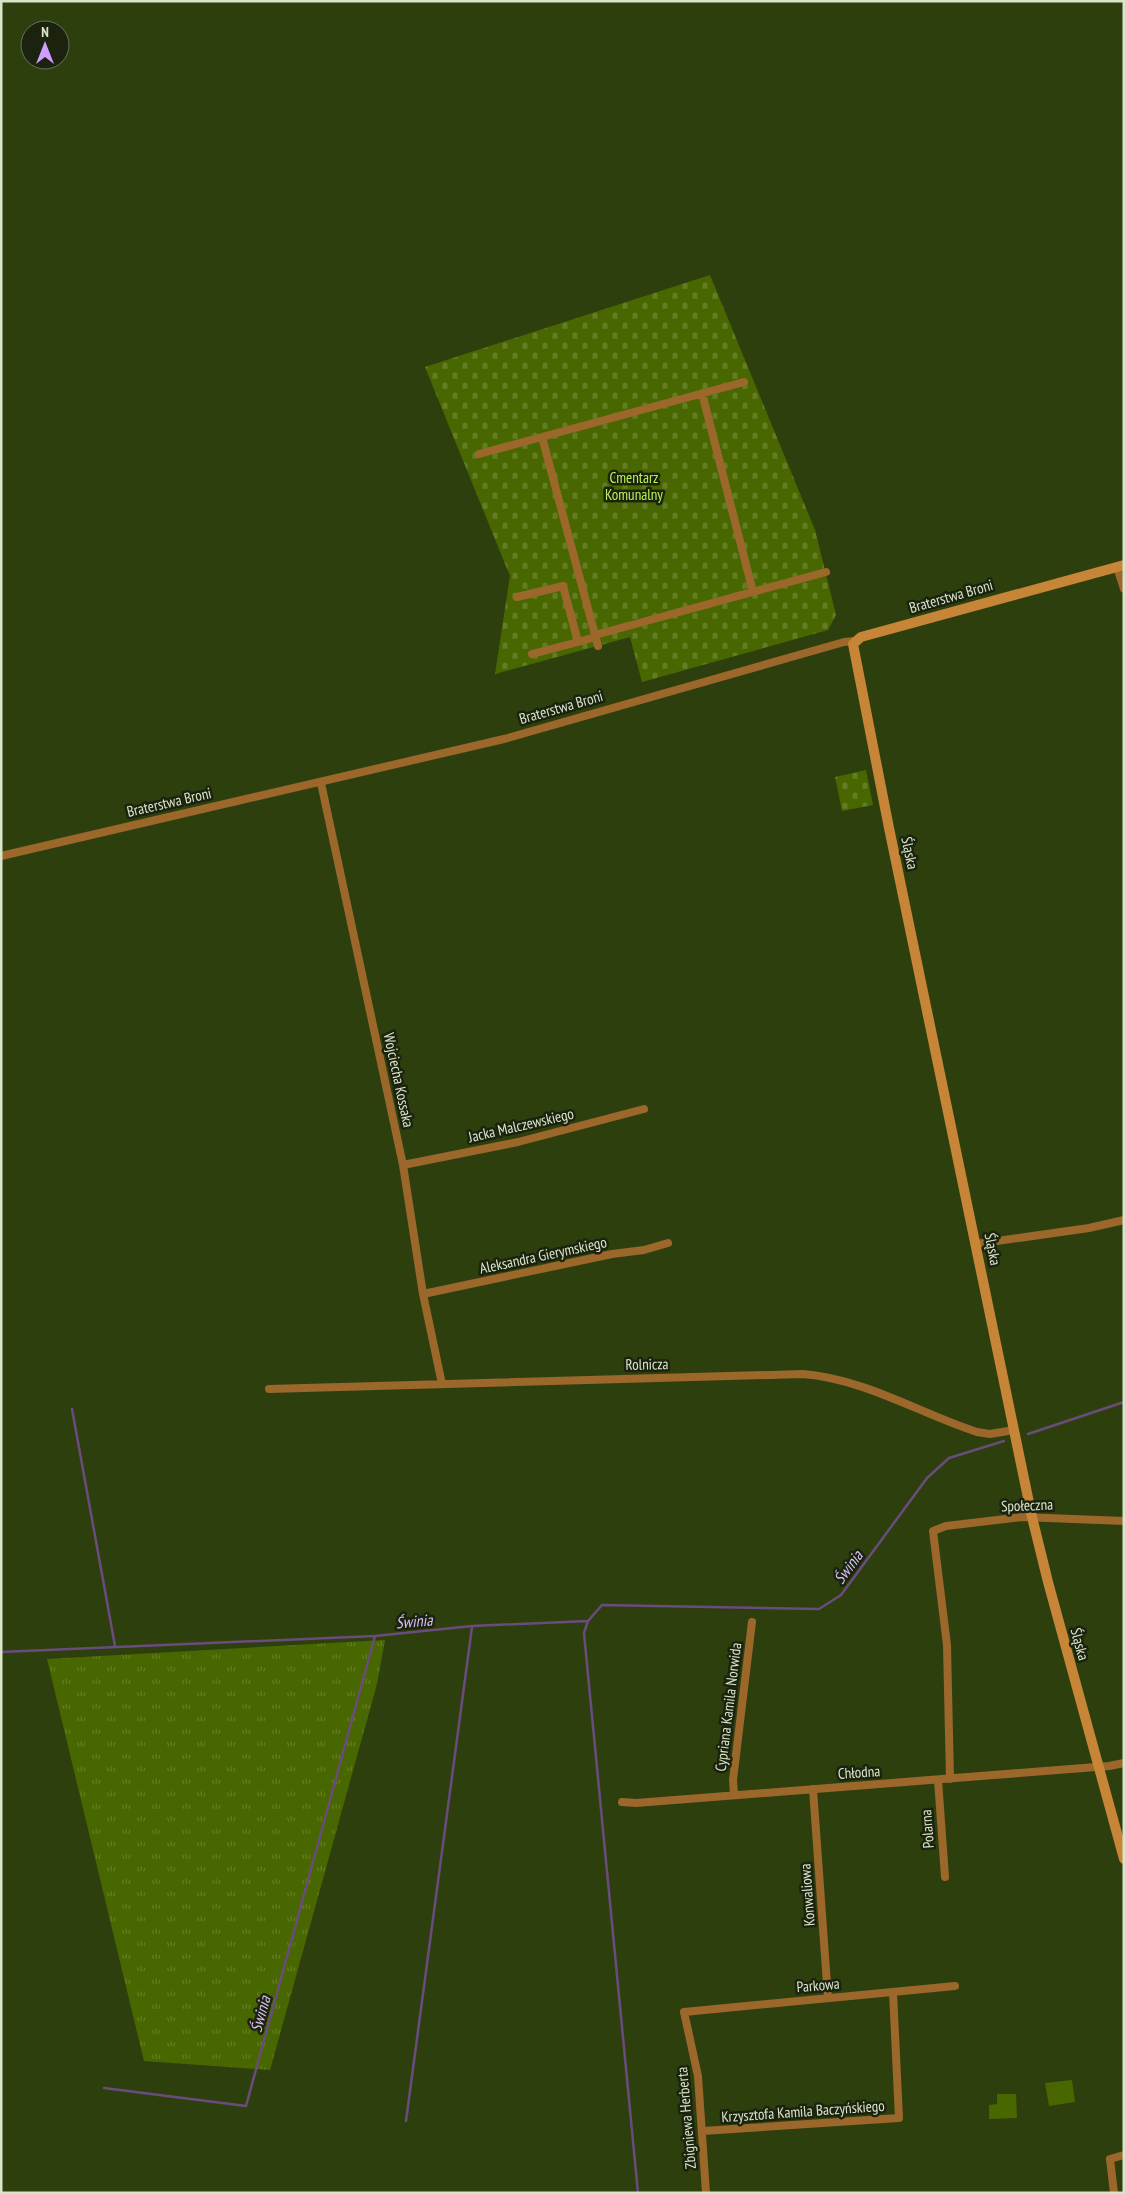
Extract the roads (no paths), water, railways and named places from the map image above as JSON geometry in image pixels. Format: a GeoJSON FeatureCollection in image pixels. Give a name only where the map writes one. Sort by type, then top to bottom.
{"type":"FeatureCollection","features":[{"type":"Feature","properties":{"kind":"street"},"geometry":{"type":"LineString","coordinates":[[479,454],[744,382]]}},
{"type":"Feature","properties":{"kind":"street"},"geometry":{"type":"LineString","coordinates":[[702,393],[753,592]]}},
{"type":"Feature","properties":{"kind":"street"},"geometry":{"type":"LineString","coordinates":[[542,437],[598,646]]}},
{"type":"Feature","properties":{"kind":"street"},"geometry":{"type":"LineString","coordinates":[[1121,566],[1124,589]]}},
{"type":"Feature","properties":{"kind":"street","name":"Braterstwa Broni"},"geometry":{"type":"LineString","coordinates":[[1,856],[504,739],[844,642],[855,641],[861,637],[899,626],[1121,566]]}},
{"type":"Feature","properties":{"kind":"street"},"geometry":{"type":"LineString","coordinates":[[532,654],[826,572]]}},
{"type":"Feature","properties":{"kind":"street"},"geometry":{"type":"LineString","coordinates":[[517,597],[580,581]]}},
{"type":"Feature","properties":{"kind":"street"},"geometry":{"type":"LineString","coordinates":[[563,586],[578,642]]}},
{"type":"Feature","properties":{"kind":"street","name":"Śląska"},"geometry":{"type":"LineString","coordinates":[[855,641],[853,647],[889,828],[1032,1517],[1124,1859]]}},
{"type":"Feature","properties":{"kind":"street","name":"Wojciecha Kossaka"},"geometry":{"type":"LineString","coordinates":[[321,783],[403,1165],[423,1294],[442,1384]]}},
{"type":"Feature","properties":{"kind":"street","name":"Jacka Malczewskiego"},"geometry":{"type":"LineString","coordinates":[[403,1165],[518,1142],[644,1108]]}},
{"type":"Feature","properties":{"kind":"street"},"geometry":{"type":"LineString","coordinates":[[976,1244],[1089,1228],[1124,1220]]}},
{"type":"Feature","properties":{"kind":"street","name":"Aleksandra Gierymskiego"},"geometry":{"type":"LineString","coordinates":[[423,1294],[612,1254],[644,1250],[668,1243]]}},
{"type":"Feature","properties":{"kind":"street","name":"Rolnicza"},"geometry":{"type":"LineString","coordinates":[[269,1389],[803,1374],[826,1376],[851,1383],[977,1432],[990,1434],[1014,1430]]}},
{"type":"Feature","properties":{"kind":"street","name":"Społeczna"},"geometry":{"type":"LineString","coordinates":[[950,1779],[946,1645],[933,1531],[946,1526],[1032,1517],[1124,1521]]}},
{"type":"Feature","properties":{"kind":"street","name":"Cypriana Kamila Norwida"},"geometry":{"type":"LineString","coordinates":[[734,1795],[733,1780],[752,1622]]}},
{"type":"Feature","properties":{"kind":"street","name":"Chłodna"},"geometry":{"type":"LineString","coordinates":[[622,1802],[636,1803],[938,1780],[1098,1767],[1124,1763]]}},
{"type":"Feature","properties":{"kind":"street","name":"Polarna"},"geometry":{"type":"LineString","coordinates":[[938,1780],[945,1877]]}},
{"type":"Feature","properties":{"kind":"street","name":"Konwaliowa"},"geometry":{"type":"LineString","coordinates":[[813,1789],[828,1998]]}},
{"type":"Feature","properties":{"kind":"street","name":"Parkowa"},"geometry":{"type":"LineString","coordinates":[[684,2012],[955,1986]]}},
{"type":"Feature","properties":{"kind":"street","name":"Krzysztofa Kamila Baczyńskiego"},"geometry":{"type":"LineString","coordinates":[[702,2131],[899,2118],[893,1992]]}},
{"type":"Feature","properties":{"kind":"street","name":"Zbigniewa Herberta"},"geometry":{"type":"LineString","coordinates":[[684,2012],[698,2076],[706,2193]]}},
{"type":"Feature","properties":{"kind":"street"},"geometry":{"type":"LineString","coordinates":[[1114,2193],[1110,2159],[1124,2155]]}},
{"type":"Feature","properties":{"kind":"waterway","name":"Świnia"},"geometry":{"type":"LineString","coordinates":[[1028,1434],[1124,1402]]}},
{"type":"Feature","properties":{"kind":"waterway"},"geometry":{"type":"LineString","coordinates":[[72,1409],[115,1646]]}},
{"type":"Feature","properties":{"kind":"waterway","name":"Świnia"},"geometry":{"type":"LineString","coordinates":[[104,2088],[246,2106],[375,1636],[472,1626],[588,1621],[602,1605],[819,1609],[841,1595],[927,1478],[949,1458],[1004,1441]]}},
{"type":"Feature","properties":{"kind":"waterway"},"geometry":{"type":"LineString","coordinates":[[588,1621],[584,1633],[638,2193]]}},
{"type":"Feature","properties":{"kind":"waterway"},"geometry":{"type":"LineString","coordinates":[[406,2121],[472,1627]]}},
{"type":"Feature","properties":{"kind":"waterway"},"geometry":{"type":"LineString","coordinates":[[1,1652],[375,1636]]}},
{"type":"Feature","properties":{"kind":"park label","name":"Cmentarz Komunalny"},"geometry":{"type":"Point","coordinates":[634,486]}}]}
